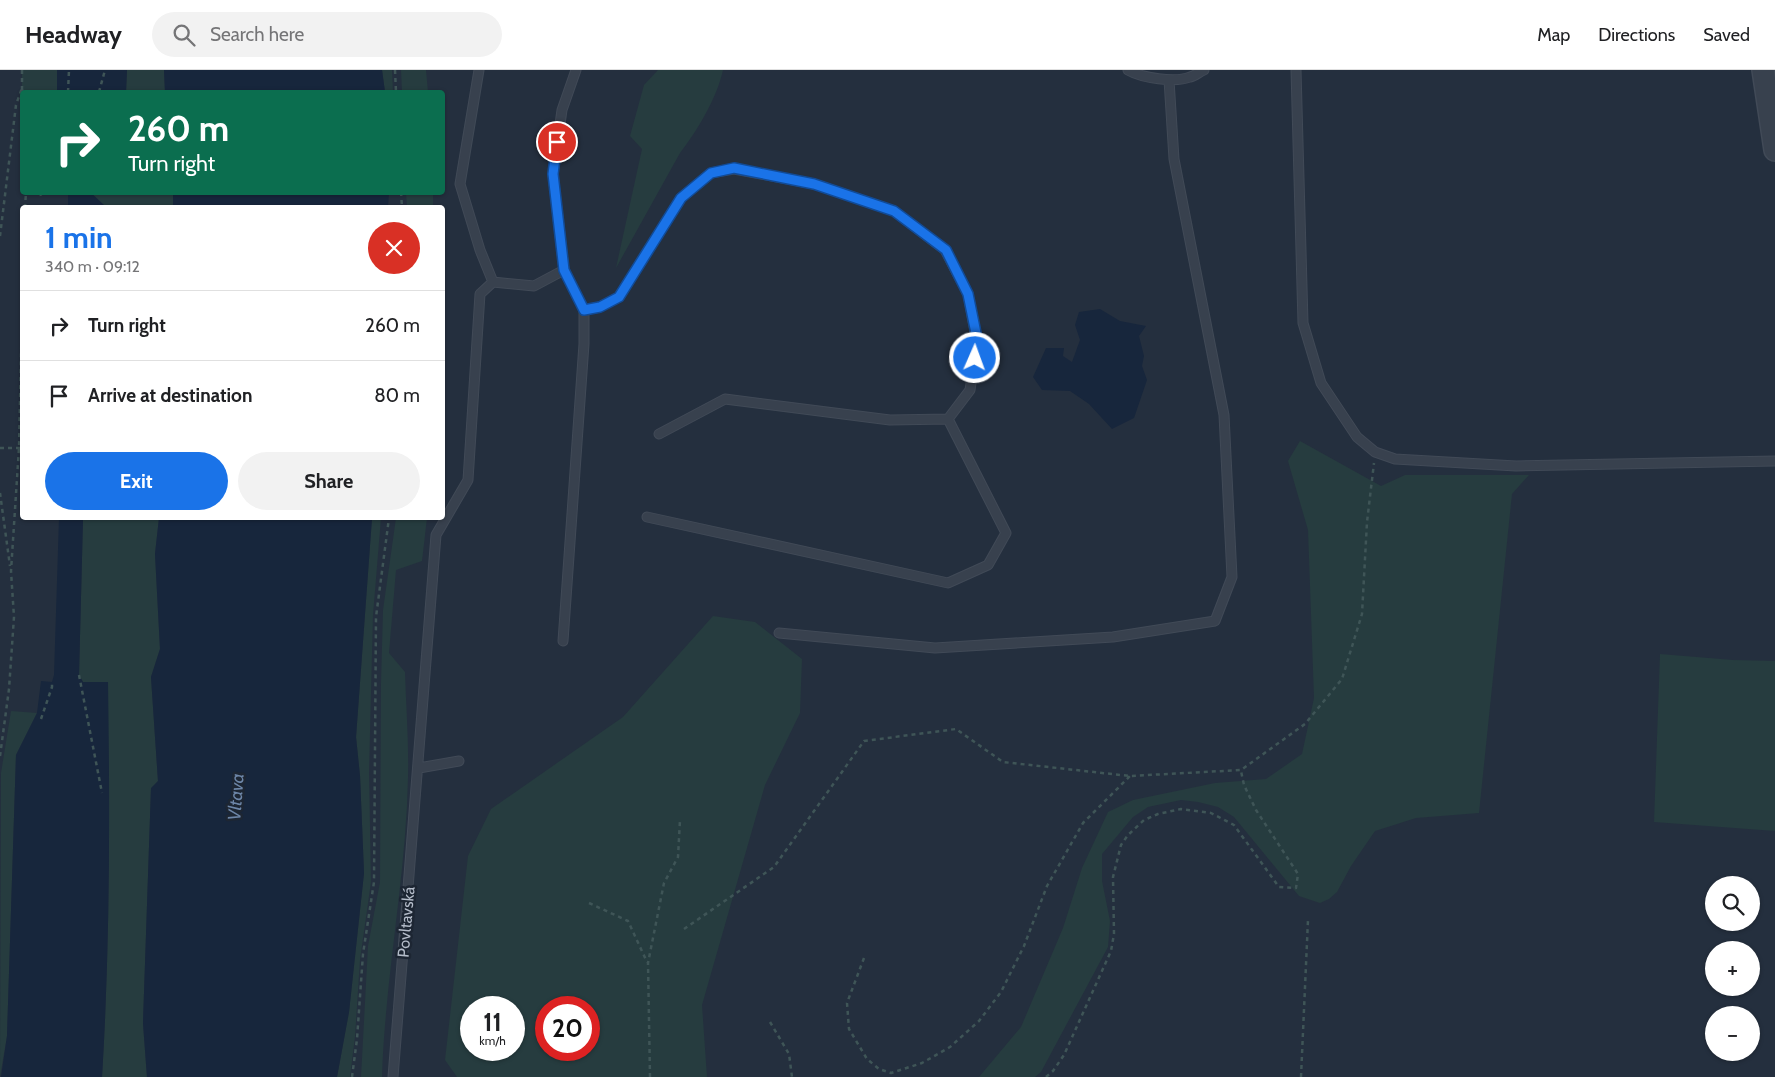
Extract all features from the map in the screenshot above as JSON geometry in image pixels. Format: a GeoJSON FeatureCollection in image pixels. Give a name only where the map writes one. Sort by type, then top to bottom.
{"type":"FeatureCollection","features":[{"type":"Feature","properties":{"kind":"street"},"geometry":{"type":"LineString","coordinates":[[1763,70],[1775,150]]}},
{"type":"Feature","properties":{"kind":"lane"},"geometry":{"type":"LineString","coordinates":[[479,70],[460,184],[480,250],[493,282],[534,286],[564,270]]}},
{"type":"Feature","properties":{"kind":"lane"},"geometry":{"type":"LineString","coordinates":[[562,641],[583,354],[584,310],[564,270],[553,174],[562,110],[576,70]]}},
{"type":"Feature","properties":{"kind":"lane"},"geometry":{"type":"LineString","coordinates":[[1128,70],[1134,74],[1169,80],[1189,78],[1204,70]]}},
{"type":"Feature","properties":{"kind":"lane"},"geometry":{"type":"LineString","coordinates":[[1296,70],[1302,323],[1321,383],[1357,437],[1375,452],[1395,459],[1516,466],[1775,461]]}},
{"type":"Feature","properties":{"kind":"lane"},"geometry":{"type":"LineString","coordinates":[[779,633],[935,648],[1113,637],[1215,621],[1232,577],[1224,415],[1174,159],[1169,80]]}},
{"type":"Feature","properties":{"kind":"lane"},"geometry":{"type":"LineString","coordinates":[[584,310],[600,307],[619,297],[681,198],[711,173],[734,168],[814,184],[894,211],[946,250],[968,294],[978,343],[970,390],[948,419]]}},
{"type":"Feature","properties":{"kind":"lane","name":"Povltavská"},"geometry":{"type":"LineString","coordinates":[[445,520],[468,480],[480,294],[493,282]]}},
{"type":"Feature","properties":{"kind":"lane"},"geometry":{"type":"LineString","coordinates":[[659,434],[725,399],[890,420],[948,419]]}},
{"type":"Feature","properties":{"kind":"lane"},"geometry":{"type":"LineString","coordinates":[[647,517],[948,584],[988,565],[1006,533],[948,419]]}},
{"type":"Feature","properties":{"kind":"lane","name":"Povltavská"},"geometry":{"type":"LineString","coordinates":[[393,1077],[436,535],[445,520]]}},
{"type":"Feature","properties":{"kind":"lane"},"geometry":{"type":"LineString","coordinates":[[419,768],[459,761]]}},
{"type":"Feature","properties":{"kind":"path"},"geometry":{"type":"LineString","coordinates":[[22,70],[22,90]]}},
{"type":"Feature","properties":{"kind":"path"},"geometry":{"type":"LineString","coordinates":[[68,90],[69,70]]}},
{"type":"Feature","properties":{"kind":"path"},"geometry":{"type":"LineString","coordinates":[[100,90],[105,70]]}},
{"type":"Feature","properties":{"kind":"path"},"geometry":{"type":"LineString","coordinates":[[395,70],[396,90]]}},
{"type":"Feature","properties":{"kind":"path"},"geometry":{"type":"LineString","coordinates":[[0,236],[16,105],[20,96]]}},
{"type":"Feature","properties":{"kind":"path"},"geometry":{"type":"LineString","coordinates":[[0,448],[20,448]]}},
{"type":"Feature","properties":{"kind":"path"},"geometry":{"type":"LineString","coordinates":[[684,928],[774,867],[864,741],[956,729],[1002,762],[1130,776],[1241,770],[1305,724],[1342,679],[1362,614],[1375,452]]}},
{"type":"Feature","properties":{"kind":"path"},"geometry":{"type":"LineString","coordinates":[[11,571],[20,460]]}},
{"type":"Feature","properties":{"kind":"path"},"geometry":{"type":"LineString","coordinates":[[0,493],[11,571],[14,617],[9,689],[0,756]]}},
{"type":"Feature","properties":{"kind":"path"},"geometry":{"type":"LineString","coordinates":[[352,1077],[358,1039],[363,954],[374,882],[376,617],[389,520]]}},
{"type":"Feature","properties":{"kind":"path"},"geometry":{"type":"LineString","coordinates":[[78,675],[102,793]]}},
{"type":"Feature","properties":{"kind":"path"},"geometry":{"type":"LineString","coordinates":[[41,718],[52,682]]}},
{"type":"Feature","properties":{"kind":"path"},"geometry":{"type":"LineString","coordinates":[[1046,1077],[1053,1071],[1064,1055],[1111,951],[1114,934],[1113,877],[1121,845],[1128,835],[1144,820],[1158,814],[1181,809],[1211,813],[1234,825],[1280,887],[1296,888],[1298,874],[1256,810],[1244,785],[1241,770]]}},
{"type":"Feature","properties":{"kind":"path"},"geometry":{"type":"LineString","coordinates":[[864,958],[847,1003],[849,1028],[867,1059],[880,1069],[892,1073],[922,1063],[950,1047],[979,1021],[1001,992],[1024,946],[1047,886],[1083,822],[1130,776]]}},
{"type":"Feature","properties":{"kind":"path"},"geometry":{"type":"LineString","coordinates":[[650,1077],[648,963],[664,883],[678,857],[680,820]]}},
{"type":"Feature","properties":{"kind":"path"},"geometry":{"type":"LineString","coordinates":[[589,903],[628,921],[648,963]]}},
{"type":"Feature","properties":{"kind":"path"},"geometry":{"type":"LineString","coordinates":[[1301,1077],[1308,920]]}},
{"type":"Feature","properties":{"kind":"path"},"geometry":{"type":"LineString","coordinates":[[770,1022],[789,1054],[792,1077]]}},
{"type":"Feature","properties":{"kind":"green space"},"geometry":{"type":"Polygon","coordinates":[[[22,70],[57,70],[57,90],[22,90],[22,70]]]}},
{"type":"Feature","properties":{"kind":"green space"},"geometry":{"type":"Polygon","coordinates":[[[127,70],[164,70],[165,90],[126,90],[127,70]]]}},
{"type":"Feature","properties":{"kind":"green space"},"geometry":{"type":"Polygon","coordinates":[[[382,70],[392,70],[393,90],[385,90],[382,70]]]}},
{"type":"Feature","properties":{"kind":"green space"},"geometry":{"type":"Polygon","coordinates":[[[401,70],[426,70],[428,90],[402,90],[401,70]]]}},
{"type":"Feature","properties":{"kind":"green space"},"geometry":{"type":"Polygon","coordinates":[[[658,70],[723,70],[706,114],[680,153],[616,268],[642,149],[630,136],[644,85],[658,70]]]}},
{"type":"Feature","properties":{"kind":"green space"},"geometry":{"type":"Polygon","coordinates":[[[93,195],[173,195],[173,205],[104,205],[93,195]]]}},
{"type":"Feature","properties":{"kind":"green space"},"geometry":{"type":"Polygon","coordinates":[[[406,195],[433,195],[433,205],[407,205],[406,195]]]}},
{"type":"Feature","properties":{"kind":"green space"},"geometry":{"type":"Polygon","coordinates":[[[1300,441],[1381,486],[1405,475],[1529,475],[1512,494],[1479,813],[1416,818],[1375,831],[1351,866],[1337,892],[1329,899],[1320,903],[1299,896],[1234,817],[1218,807],[1181,800],[1148,807],[1133,817],[1102,854],[1102,881],[1110,921],[1108,947],[1041,1072],[1035,1077],[979,1077],[1021,1027],[1063,928],[1082,868],[1108,812],[1133,800],[1215,783],[1266,779],[1302,754],[1314,698],[1308,530],[1288,461],[1300,441]]]}},
{"type":"Feature","properties":{"kind":"green space"},"geometry":{"type":"Polygon","coordinates":[[[83,520],[159,520],[155,554],[160,649],[151,677],[158,781],[151,789],[143,1023],[147,1077],[102,1077],[109,880],[107,682],[83,682],[79,675],[83,520]]]}},
{"type":"Feature","properties":{"kind":"green space"},"geometry":{"type":"Polygon","coordinates":[[[372,520],[381,520],[373,615],[369,772],[371,882],[360,960],[355,1037],[350,1077],[337,1077],[349,1012],[364,873],[360,776],[356,737],[372,520]]]}},
{"type":"Feature","properties":{"kind":"green space"},"geometry":{"type":"Polygon","coordinates":[[[396,520],[427,520],[422,561],[396,570],[389,653],[405,672],[408,778],[404,853],[387,1002],[382,1077],[361,1077],[368,946],[380,882],[383,610],[396,520]]]}},
{"type":"Feature","properties":{"kind":"green space"},"geometry":{"type":"Polygon","coordinates":[[[713,616],[755,622],[802,659],[800,713],[765,785],[702,1005],[707,1077],[457,1077],[445,1060],[468,856],[491,809],[623,717],[713,616]]]}},
{"type":"Feature","properties":{"kind":"green space"},"geometry":{"type":"Polygon","coordinates":[[[1660,654],[1733,660],[1775,661],[1775,831],[1654,822],[1660,654]]]}},
{"type":"Feature","properties":{"kind":"green space"},"geometry":{"type":"Polygon","coordinates":[[[11,711],[37,713],[16,755],[7,1036],[0,1077],[1,773],[11,711]]]}},
{"type":"Feature","properties":{"kind":"water"},"geometry":{"type":"Polygon","coordinates":[[[57,70],[127,70],[126,90],[57,90],[57,70]]]}},
{"type":"Feature","properties":{"kind":"water"},"geometry":{"type":"Polygon","coordinates":[[[164,70],[382,70],[385,90],[165,90],[164,70]]]}},
{"type":"Feature","properties":{"kind":"water"},"geometry":{"type":"Polygon","coordinates":[[[68,195],[93,195],[104,205],[68,205],[68,195]]]}},
{"type":"Feature","properties":{"kind":"water"},"geometry":{"type":"Polygon","coordinates":[[[173,195],[389,195],[388,205],[173,205],[173,195]]]}},
{"type":"Feature","properties":{"kind":"water"},"geometry":{"type":"Polygon","coordinates":[[[1100,309],[1120,321],[1146,326],[1139,336],[1144,356],[1142,366],[1147,380],[1134,418],[1112,429],[1089,404],[1070,391],[1042,390],[1033,377],[1046,348],[1064,348],[1063,356],[1072,362],[1080,340],[1075,325],[1079,312],[1100,309]]]}},
{"type":"Feature","properties":{"kind":"water"},"geometry":{"type":"Polygon","coordinates":[[[59,520],[83,520],[79,675],[83,682],[108,682],[109,880],[102,1077],[1,1077],[7,1036],[16,755],[37,713],[41,681],[52,682],[54,675],[59,520]]]}},
{"type":"Feature","properties":{"kind":"water","name":"Vltava"},"geometry":{"type":"Polygon","coordinates":[[[159,520],[372,520],[356,737],[360,776],[364,873],[349,1012],[337,1077],[147,1077],[143,1023],[151,788],[158,781],[151,677],[160,649],[155,554],[159,520]]]}},
{"type":"Feature","properties":{"kind":"route"},"geometry":{"type":"LineString","coordinates":[[557,142],[553,174],[564,270],[584,310],[600,307],[619,297],[681,198],[711,173],[734,168],[814,184],[894,211],[946,250],[968,294],[978,343],[975,358]]}}]}
